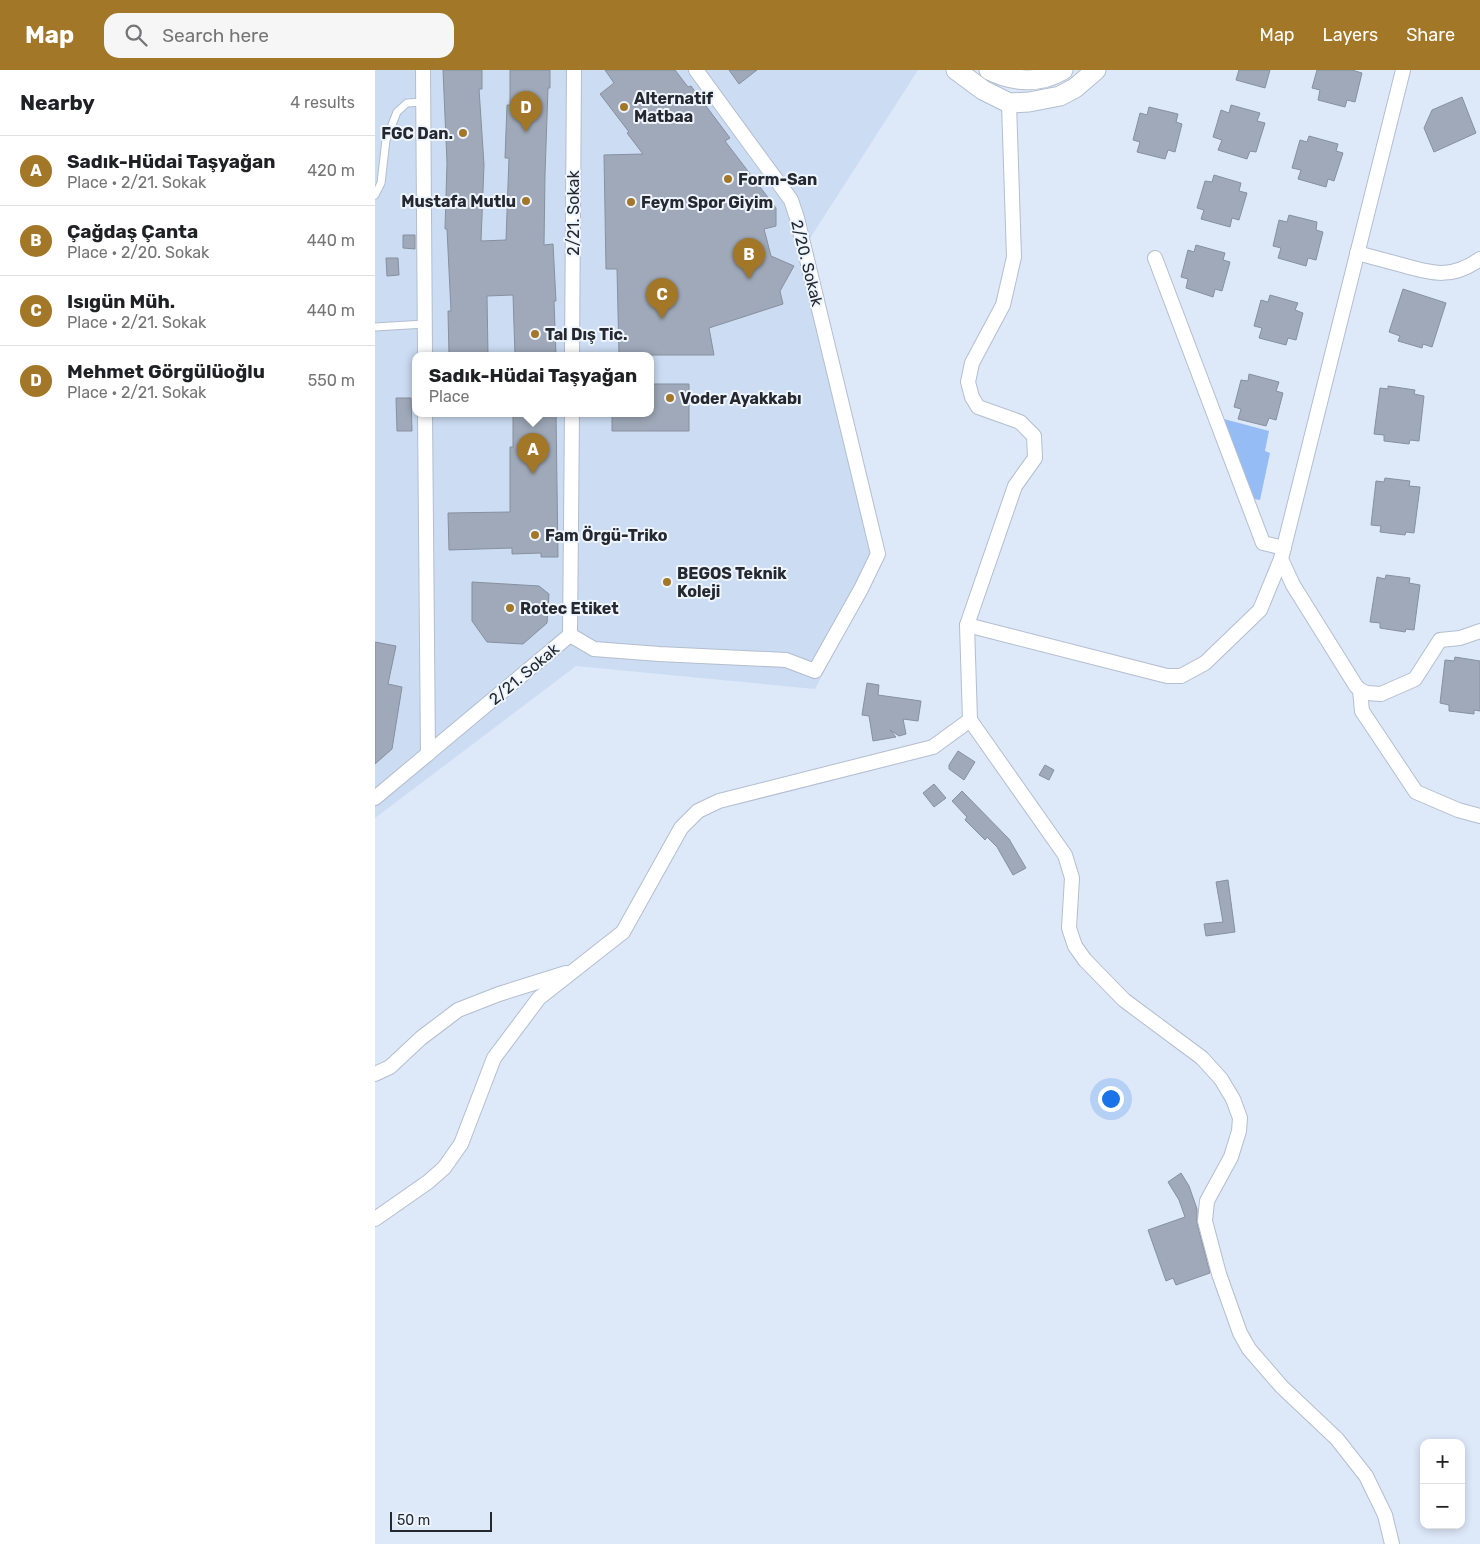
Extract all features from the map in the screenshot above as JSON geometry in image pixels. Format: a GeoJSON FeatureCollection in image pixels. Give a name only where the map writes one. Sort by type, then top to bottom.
{"type":"FeatureCollection","features":[{"type":"Feature","properties":{"kind":"main road"},"geometry":{"type":"LineString","coordinates":[[956,70],[983,90],[1009,103],[1029,102],[1060,96],[1075,88],[1096,70]]}},
{"type":"Feature","properties":{"kind":"main road"},"geometry":{"type":"LineString","coordinates":[[989,70],[1011,79],[1021,80],[1046,78],[1063,70]]}},
{"type":"Feature","properties":{"kind":"street"},"geometry":{"type":"LineString","coordinates":[[423,70],[425,352]]}},
{"type":"Feature","properties":{"kind":"street","name":"2/21. Sokak"},"geometry":{"type":"LineString","coordinates":[[572,352],[574,70]]}},
{"type":"Feature","properties":{"kind":"street","name":"2/20. Sokak"},"geometry":{"type":"LineString","coordinates":[[571,635],[594,649],[786,660],[815,671],[861,589],[878,554],[797,218],[791,200],[696,70]]}},
{"type":"Feature","properties":{"kind":"street"},"geometry":{"type":"LineString","coordinates":[[967,626],[1167,676],[1181,676],[1205,663],[1260,610],[1283,553],[1403,70]]}},
{"type":"Feature","properties":{"kind":"street"},"geometry":{"type":"LineString","coordinates":[[1009,103],[1013,257],[1003,306],[972,363],[969,382],[972,397],[978,407],[1020,422],[1034,436],[1035,458],[1015,486],[967,626],[970,720],[1065,855],[1072,878],[1069,928],[1075,946],[1085,960],[1124,1000],[1202,1058],[1221,1079],[1233,1099],[1240,1118],[1239,1131],[1231,1157],[1207,1201],[1205,1221],[1219,1274],[1237,1325],[1254,1355],[1282,1387],[1337,1440],[1366,1476],[1385,1515],[1392,1544]]}},
{"type":"Feature","properties":{"kind":"street"},"geometry":{"type":"LineString","coordinates":[[1357,253],[1430,273],[1447,273],[1461,270],[1480,259]]}},
{"type":"Feature","properties":{"kind":"street"},"geometry":{"type":"LineString","coordinates":[[1155,258],[1263,543],[1283,553],[1297,591],[1356,686],[1360,690],[1381,694],[1415,679],[1440,640],[1460,638],[1480,631]]}},
{"type":"Feature","properties":{"kind":"street"},"geometry":{"type":"LineString","coordinates":[[425,417],[428,754]]}},
{"type":"Feature","properties":{"kind":"street","name":"2/21. Sokak"},"geometry":{"type":"LineString","coordinates":[[375,798],[571,635],[572,417]]}},
{"type":"Feature","properties":{"kind":"street"},"geometry":{"type":"LineString","coordinates":[[1360,690],[1362,710],[1416,792],[1457,810],[1480,816]]}},
{"type":"Feature","properties":{"kind":"street"},"geometry":{"type":"LineString","coordinates":[[375,1219],[428,1182],[444,1168],[461,1144],[494,1058],[539,998],[623,932],[681,828],[698,811],[719,800],[933,747],[970,720]]}},
{"type":"Feature","properties":{"kind":"street"},"geometry":{"type":"LineString","coordinates":[[375,1074],[390,1067],[421,1038],[458,1010],[499,994],[575,970]]}},
{"type":"Feature","properties":{"kind":"lane"},"geometry":{"type":"LineString","coordinates":[[375,195],[381,183],[385,140],[397,112],[407,103],[423,102]]}},
{"type":"Feature","properties":{"kind":"lane"},"geometry":{"type":"LineString","coordinates":[[375,327],[425,324]]}},
{"type":"Feature","properties":{"kind":"shaded area"},"geometry":{"type":"Polygon","coordinates":[[[375,70],[918,70],[805,246],[884,559],[815,689],[576,666],[375,818],[375,70]]]}},
{"type":"Feature","properties":{"kind":"shaded area"},"geometry":{"type":"Polygon","coordinates":[[[1224,419],[1269,431],[1265,451],[1270,453],[1260,500],[1254,499],[1224,419]]]}},
{"type":"Feature","properties":{"kind":"building"},"geometry":{"type":"Polygon","coordinates":[[[443,70],[482,70],[482,89],[479,89],[484,165],[481,241],[506,240],[509,158],[505,158],[507,105],[510,105],[510,70],[550,70],[544,245],[553,244],[556,352],[515,352],[513,295],[487,296],[488,352],[449,352],[448,311],[451,311],[447,229],[445,229],[447,163],[443,70]]]}},
{"type":"Feature","properties":{"kind":"building"},"geometry":{"type":"Polygon","coordinates":[[[605,70],[675,70],[688,87],[691,86],[730,138],[725,141],[776,208],[776,226],[764,229],[771,256],[794,266],[780,291],[783,304],[709,328],[714,355],[654,355],[654,352],[619,352],[617,269],[606,269],[604,155],[643,154],[600,94],[614,83],[605,70]]]}},
{"type":"Feature","properties":{"kind":"building"},"geometry":{"type":"Polygon","coordinates":[[[729,70],[757,70],[739,84],[729,70]]]}},
{"type":"Feature","properties":{"kind":"building"},"geometry":{"type":"Polygon","coordinates":[[[1239,70],[1270,70],[1265,88],[1236,80],[1239,70]]]}},
{"type":"Feature","properties":{"kind":"building"},"geometry":{"type":"Polygon","coordinates":[[[1317,70],[1352,70],[1362,73],[1355,102],[1347,100],[1345,107],[1318,100],[1320,90],[1312,88],[1317,70]]]}},
{"type":"Feature","properties":{"kind":"building"},"geometry":{"type":"Polygon","coordinates":[[[1462,97],[1476,133],[1434,152],[1424,128],[1432,110],[1462,97]]]}},
{"type":"Feature","properties":{"kind":"building"},"geometry":{"type":"Polygon","coordinates":[[[1231,105],[1260,113],[1257,121],[1265,123],[1256,152],[1250,151],[1247,159],[1218,150],[1222,140],[1213,137],[1221,110],[1229,113],[1231,105]]]}},
{"type":"Feature","properties":{"kind":"building"},"geometry":{"type":"Polygon","coordinates":[[[1149,107],[1178,114],[1176,122],[1182,124],[1175,152],[1168,150],[1165,159],[1137,152],[1140,142],[1133,140],[1140,113],[1147,115],[1149,107]]]}},
{"type":"Feature","properties":{"kind":"building"},"geometry":{"type":"Polygon","coordinates":[[[1309,136],[1338,144],[1336,151],[1343,153],[1334,181],[1328,179],[1326,187],[1298,179],[1301,170],[1292,168],[1300,140],[1307,142],[1309,136]]]}},
{"type":"Feature","properties":{"kind":"building"},"geometry":{"type":"Polygon","coordinates":[[[1214,175],[1241,183],[1239,191],[1247,193],[1239,220],[1232,218],[1230,227],[1201,219],[1204,210],[1197,208],[1205,181],[1212,182],[1214,175]]]}},
{"type":"Feature","properties":{"kind":"building"},"geometry":{"type":"Polygon","coordinates":[[[1289,215],[1317,222],[1316,230],[1323,232],[1316,260],[1308,258],[1306,266],[1278,258],[1281,248],[1273,246],[1279,220],[1287,222],[1289,215]]]}},
{"type":"Feature","properties":{"kind":"building"},"geometry":{"type":"Polygon","coordinates":[[[403,235],[415,235],[415,249],[403,248],[403,235]]]}},
{"type":"Feature","properties":{"kind":"building"},"geometry":{"type":"Polygon","coordinates":[[[1196,245],[1225,253],[1223,260],[1230,262],[1222,291],[1215,289],[1213,297],[1186,288],[1188,279],[1181,277],[1188,250],[1194,252],[1196,245]]]}},
{"type":"Feature","properties":{"kind":"building"},"geometry":{"type":"Polygon","coordinates":[[[386,258],[398,258],[399,275],[387,276],[386,258]]]}},
{"type":"Feature","properties":{"kind":"building"},"geometry":{"type":"Polygon","coordinates":[[[1403,289],[1446,303],[1432,347],[1423,344],[1422,348],[1398,341],[1400,336],[1389,332],[1403,289]]]}},
{"type":"Feature","properties":{"kind":"building"},"geometry":{"type":"Polygon","coordinates":[[[1270,295],[1298,303],[1295,310],[1303,313],[1296,340],[1288,338],[1286,345],[1259,338],[1262,328],[1254,326],[1261,300],[1268,302],[1270,295]]]}},
{"type":"Feature","properties":{"kind":"building"},"geometry":{"type":"Polygon","coordinates":[[[1249,374],[1279,382],[1276,391],[1283,393],[1276,420],[1269,418],[1266,426],[1238,419],[1241,409],[1234,407],[1241,380],[1248,381],[1249,374]]]}},
{"type":"Feature","properties":{"kind":"building","name":"Voder Ayakkabı"},"geometry":{"type":"Polygon","coordinates":[[[654,384],[689,384],[689,431],[612,431],[612,417],[654,417],[654,384]]]}},
{"type":"Feature","properties":{"kind":"building"},"geometry":{"type":"Polygon","coordinates":[[[1388,386],[1415,390],[1414,394],[1424,396],[1419,441],[1410,440],[1409,444],[1384,441],[1384,435],[1374,434],[1380,388],[1388,389],[1388,386]]]}},
{"type":"Feature","properties":{"kind":"building"},"geometry":{"type":"Polygon","coordinates":[[[396,398],[411,398],[412,431],[397,431],[396,398]]]}},
{"type":"Feature","properties":{"kind":"building"},"geometry":{"type":"Polygon","coordinates":[[[513,417],[556,417],[558,557],[541,557],[541,553],[512,554],[512,548],[449,550],[448,513],[510,512],[510,447],[513,447],[513,417]]]}},
{"type":"Feature","properties":{"kind":"building"},"geometry":{"type":"Polygon","coordinates":[[[1385,478],[1410,481],[1409,486],[1420,487],[1414,533],[1406,532],[1405,535],[1380,532],[1381,526],[1371,525],[1376,481],[1384,482],[1385,478]]]}},
{"type":"Feature","properties":{"kind":"building"},"geometry":{"type":"Polygon","coordinates":[[[1386,575],[1410,578],[1409,583],[1420,585],[1414,630],[1406,629],[1405,632],[1380,628],[1380,623],[1370,622],[1377,577],[1385,579],[1386,575]]]}},
{"type":"Feature","properties":{"kind":"building","name":"Rotec Etiket"},"geometry":{"type":"Polygon","coordinates":[[[472,582],[539,586],[549,594],[547,623],[523,644],[487,642],[472,621],[472,582]]]}},
{"type":"Feature","properties":{"kind":"building"},"geometry":{"type":"Polygon","coordinates":[[[375,642],[396,646],[388,684],[402,687],[392,749],[375,764],[375,642]]]}},
{"type":"Feature","properties":{"kind":"building"},"geometry":{"type":"Polygon","coordinates":[[[1455,657],[1480,661],[1480,711],[1474,710],[1474,714],[1449,711],[1449,705],[1440,703],[1445,660],[1454,661],[1455,657]]]}},
{"type":"Feature","properties":{"kind":"building"},"geometry":{"type":"Polygon","coordinates":[[[867,683],[879,685],[878,695],[921,701],[918,721],[903,719],[906,734],[899,736],[890,730],[896,737],[873,741],[869,716],[862,715],[867,683]]]}},
{"type":"Feature","properties":{"kind":"building"},"geometry":{"type":"Polygon","coordinates":[[[958,751],[975,762],[964,780],[949,769],[949,765],[958,751]]]}},
{"type":"Feature","properties":{"kind":"building"},"geometry":{"type":"Polygon","coordinates":[[[1045,765],[1054,770],[1049,780],[1039,775],[1045,765]]]}},
{"type":"Feature","properties":{"kind":"building"},"geometry":{"type":"Polygon","coordinates":[[[934,784],[946,798],[934,807],[923,793],[934,784]]]}},
{"type":"Feature","properties":{"kind":"building"},"geometry":{"type":"Polygon","coordinates":[[[962,791],[1009,839],[1026,868],[1013,875],[997,847],[987,837],[985,840],[965,820],[967,817],[952,801],[962,791]]]}},
{"type":"Feature","properties":{"kind":"building"},"geometry":{"type":"Polygon","coordinates":[[[1228,880],[1235,932],[1206,936],[1204,924],[1223,922],[1216,882],[1228,880]]]}},
{"type":"Feature","properties":{"kind":"building"},"geometry":{"type":"Polygon","coordinates":[[[1181,1173],[1189,1186],[1197,1209],[1197,1223],[1210,1273],[1176,1285],[1173,1278],[1166,1281],[1148,1230],[1185,1217],[1179,1200],[1168,1182],[1181,1173]]]}},
{"type":"Feature","properties":{"kind":"place","name":"Alternatif Matbaa"},"geometry":{"type":"Point","coordinates":[624,107]}},
{"type":"Feature","properties":{"kind":"place","name":"Mehmet Görgülüoğlu"},"geometry":{"type":"Point","coordinates":[526,132]}},
{"type":"Feature","properties":{"kind":"place","name":"FGC Dan."},"geometry":{"type":"Point","coordinates":[463,133]}},
{"type":"Feature","properties":{"kind":"place","name":"Form-San"},"geometry":{"type":"Point","coordinates":[728,179]}},
{"type":"Feature","properties":{"kind":"place","name":"Mustafa Mutlu"},"geometry":{"type":"Point","coordinates":[526,201]}},
{"type":"Feature","properties":{"kind":"place","name":"Feym Spor Giyim"},"geometry":{"type":"Point","coordinates":[631,202]}},
{"type":"Feature","properties":{"kind":"place","name":"Çağdaş Çanta"},"geometry":{"type":"Point","coordinates":[749,279]}},
{"type":"Feature","properties":{"kind":"place","name":"Isıgün Müh."},"geometry":{"type":"Point","coordinates":[662,319]}},
{"type":"Feature","properties":{"kind":"place","name":"Tal Dış Tic."},"geometry":{"type":"Point","coordinates":[535,334]}},
{"type":"Feature","properties":{"kind":"place","name":"Voder Ayakkabı"},"geometry":{"type":"Point","coordinates":[670,398]}},
{"type":"Feature","properties":{"kind":"place","name":"Sadık-Hüdai Taşyağan"},"geometry":{"type":"Point","coordinates":[533,474]}},
{"type":"Feature","properties":{"kind":"place","name":"Fam Örgü-Triko"},"geometry":{"type":"Point","coordinates":[535,535]}},
{"type":"Feature","properties":{"kind":"place","name":"BEGOS Teknik Koleji"},"geometry":{"type":"Point","coordinates":[667,582]}},
{"type":"Feature","properties":{"kind":"place","name":"Rotec Etiket"},"geometry":{"type":"Point","coordinates":[510,608]}}]}
